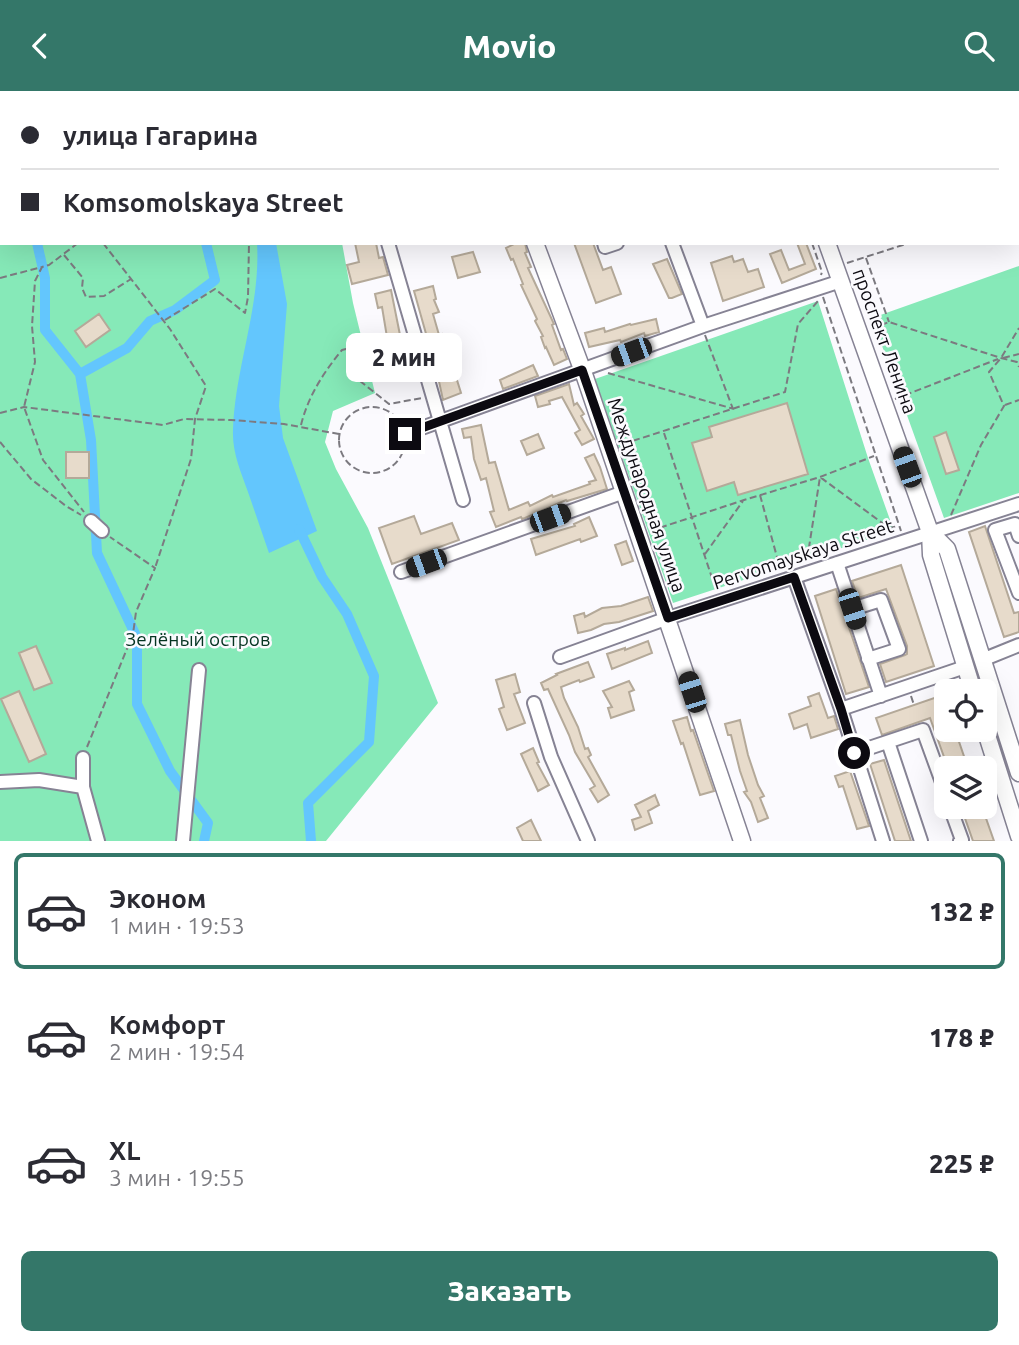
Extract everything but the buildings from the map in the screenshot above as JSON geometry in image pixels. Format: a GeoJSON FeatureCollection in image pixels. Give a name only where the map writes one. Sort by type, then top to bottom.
{"type":"FeatureCollection","features":[{"type":"Feature","properties":{"kind":"main road","name":"Международная улица"},"geometry":{"type":"LineString","coordinates":[[536,245],[668,618],[742,841]]}},
{"type":"Feature","properties":{"kind":"main road","name":"проспект Ленина"},"geometry":{"type":"LineString","coordinates":[[828,245],[884,403],[947,549],[1019,773]]}},
{"type":"Feature","properties":{"kind":"main road","name":"проспект Ленина"},"geometry":{"type":"LineString","coordinates":[[938,530],[930,555],[969,679]]}},
{"type":"Feature","properties":{"kind":"main road"},"geometry":{"type":"LineString","coordinates":[[989,742],[1019,836]]}},
{"type":"Feature","properties":{"kind":"street"},"geometry":{"type":"LineString","coordinates":[[389,245],[463,500]]}},
{"type":"Feature","properties":{"kind":"street"},"geometry":{"type":"LineString","coordinates":[[673,245],[704,331]]}},
{"type":"Feature","properties":{"kind":"street"},"geometry":{"type":"LineString","coordinates":[[405,434],[841,281]]}},
{"type":"Feature","properties":{"kind":"street"},"geometry":{"type":"LineString","coordinates":[[401,572],[624,492]]}},
{"type":"Feature","properties":{"kind":"street","name":"Pervomayskaya Street"},"geometry":{"type":"LineString","coordinates":[[560,657],[668,618],[1019,504]]}},
{"type":"Feature","properties":{"kind":"street"},"geometry":{"type":"LineString","coordinates":[[91,521],[102,531]]}},
{"type":"Feature","properties":{"kind":"street"},"geometry":{"type":"LineString","coordinates":[[1019,535],[1015,524],[995,530],[1019,593]]}},
{"type":"Feature","properties":{"kind":"street"},"geometry":{"type":"LineString","coordinates":[[837,563],[881,696]]}},
{"type":"Feature","properties":{"kind":"street"},"geometry":{"type":"LineString","coordinates":[[794,577],[841,709],[882,839],[868,841]]}},
{"type":"Feature","properties":{"kind":"street"},"geometry":{"type":"LineString","coordinates":[[852,609],[881,600],[899,649],[868,659]]}},
{"type":"Feature","properties":{"kind":"street"},"geometry":{"type":"LineString","coordinates":[[982,660],[1019,645]]}},
{"type":"Feature","properties":{"kind":"street"},"geometry":{"type":"LineString","coordinates":[[841,709],[965,667]]}},
{"type":"Feature","properties":{"kind":"street"},"geometry":{"type":"LineString","coordinates":[[183,841],[199,670]]}},
{"type":"Feature","properties":{"kind":"street"},"geometry":{"type":"LineString","coordinates":[[534,703],[551,757],[588,841]]}},
{"type":"Feature","properties":{"kind":"street"},"geometry":{"type":"LineString","coordinates":[[854,753],[923,730],[934,760]]}},
{"type":"Feature","properties":{"kind":"street"},"geometry":{"type":"LineString","coordinates":[[888,742],[921,841]]}},
{"type":"Feature","properties":{"kind":"street"},"geometry":{"type":"LineString","coordinates":[[83,758],[83,787],[98,841]]}},
{"type":"Feature","properties":{"kind":"street"},"geometry":{"type":"LineString","coordinates":[[0,782],[39,780],[83,787]]}},
{"type":"Feature","properties":{"kind":"street"},"geometry":{"type":"LineString","coordinates":[[954,819],[962,840],[960,841]]}},
{"type":"Feature","properties":{"kind":"path"},"geometry":{"type":"LineString","coordinates":[[0,278],[49,265],[75,245]]}},
{"type":"Feature","properties":{"kind":"path"},"geometry":{"type":"LineString","coordinates":[[83,758],[133,634],[136,613],[155,568],[191,459],[195,419],[206,386],[164,321],[105,245]]}},
{"type":"Feature","properties":{"kind":"path"},"geometry":{"type":"LineString","coordinates":[[164,321],[215,289],[245,313],[249,245]]}},
{"type":"Feature","properties":{"kind":"path"},"geometry":{"type":"LineString","coordinates":[[813,245],[822,272],[818,281],[821,288]]}},
{"type":"Feature","properties":{"kind":"path"},"geometry":{"type":"LineString","coordinates":[[855,260],[903,245]]}},
{"type":"Feature","properties":{"kind":"path"},"geometry":{"type":"LineString","coordinates":[[64,254],[83,278],[82,288],[86,297],[104,296],[132,279]]}},
{"type":"Feature","properties":{"kind":"path"},"geometry":{"type":"LineString","coordinates":[[866,258],[889,323],[1017,362],[1019,367]]}},
{"type":"Feature","properties":{"kind":"path"},"geometry":{"type":"LineString","coordinates":[[42,267],[35,281],[32,326],[35,362],[24,407],[43,460],[91,521]]}},
{"type":"Feature","properties":{"kind":"path"},"geometry":{"type":"LineString","coordinates":[[618,446],[785,393],[797,324],[823,296],[904,541]]}},
{"type":"Feature","properties":{"kind":"path"},"geometry":{"type":"LineString","coordinates":[[1004,406],[989,372],[1019,328]]}},
{"type":"Feature","properties":{"kind":"path"},"geometry":{"type":"LineString","coordinates":[[704,331],[734,409]]}},
{"type":"Feature","properties":{"kind":"path"},"geometry":{"type":"LineString","coordinates":[[301,427],[305,408],[316,386],[342,350],[346,349],[351,352],[360,381],[389,404],[433,396]]}},
{"type":"Feature","properties":{"kind":"path"},"geometry":{"type":"LineString","coordinates":[[884,403],[1001,358],[1019,354]]}},
{"type":"Feature","properties":{"kind":"path"},"geometry":{"type":"LineString","coordinates":[[600,372],[734,409]]}},
{"type":"Feature","properties":{"kind":"path"},"geometry":{"type":"LineString","coordinates":[[938,530],[1004,406],[1019,400]]}},
{"type":"Feature","properties":{"kind":"path"},"geometry":{"type":"LineString","coordinates":[[0,413],[24,407],[163,425],[184,419],[284,423],[339,434]]}},
{"type":"Feature","properties":{"kind":"path"},"geometry":{"type":"LineString","coordinates":[[364,408],[382,408],[397,418],[405,434],[403,454],[391,469],[372,474],[353,468],[341,453],[339,434],[348,418],[364,408]]}},
{"type":"Feature","properties":{"kind":"path"},"geometry":{"type":"LineString","coordinates":[[664,432],[720,601]]}},
{"type":"Feature","properties":{"kind":"path"},"geometry":{"type":"LineString","coordinates":[[0,442],[31,479],[91,521]]}},
{"type":"Feature","properties":{"kind":"path"},"geometry":{"type":"LineString","coordinates":[[639,535],[820,477],[876,455]]}},
{"type":"Feature","properties":{"kind":"path"},"geometry":{"type":"LineString","coordinates":[[760,495],[780,568],[807,560],[820,477]]}},
{"type":"Feature","properties":{"kind":"path"},"geometry":{"type":"LineString","coordinates":[[820,477],[889,528],[899,525]]}},
{"type":"Feature","properties":{"kind":"path"},"geometry":{"type":"LineString","coordinates":[[705,554],[744,500]]}},
{"type":"Feature","properties":{"kind":"path"},"geometry":{"type":"LineString","coordinates":[[102,531],[155,568]]}},
{"type":"Feature","properties":{"kind":"green space","name":"Зелёный остров"},"geometry":{"type":"Polygon","coordinates":[[[0,245],[342,245],[353,303],[375,393],[333,411],[325,442],[336,469],[368,528],[438,703],[326,841],[0,841],[0,245]]]}},
{"type":"Feature","properties":{"kind":"green space"},"geometry":{"type":"Polygon","coordinates":[[[1019,266],[1019,493],[944,518],[872,318],[1019,266]]]}},
{"type":"Feature","properties":{"kind":"green space"},"geometry":{"type":"Polygon","coordinates":[[[818,301],[894,531],[673,603],[595,379],[818,301]]]}},
{"type":"Feature","properties":{"kind":"water"},"geometry":{"type":"Polygon","coordinates":[[[257,245],[276,245],[287,304],[279,406],[283,438],[317,531],[269,553],[238,462],[233,438],[238,383],[252,313],[257,245]]]}},
{"type":"Feature","properties":{"kind":"waterway"},"geometry":{"type":"LineString","coordinates":[[37,245],[45,278],[45,330],[80,374],[91,440],[97,553],[137,638],[137,704],[170,771],[208,823],[204,841]]}},
{"type":"Feature","properties":{"kind":"waterway"},"geometry":{"type":"LineString","coordinates":[[80,374],[127,348],[150,321],[175,310],[215,280],[206,245]]}},
{"type":"Feature","properties":{"kind":"waterway"},"geometry":{"type":"LineString","coordinates":[[299,529],[322,577],[347,614],[374,676],[369,742],[308,803],[311,841]]}},
{"type":"Feature","properties":{"kind":"route"},"geometry":{"type":"LineString","coordinates":[[405,434],[582,370],[668,618],[794,577],[854,753]]}}]}
